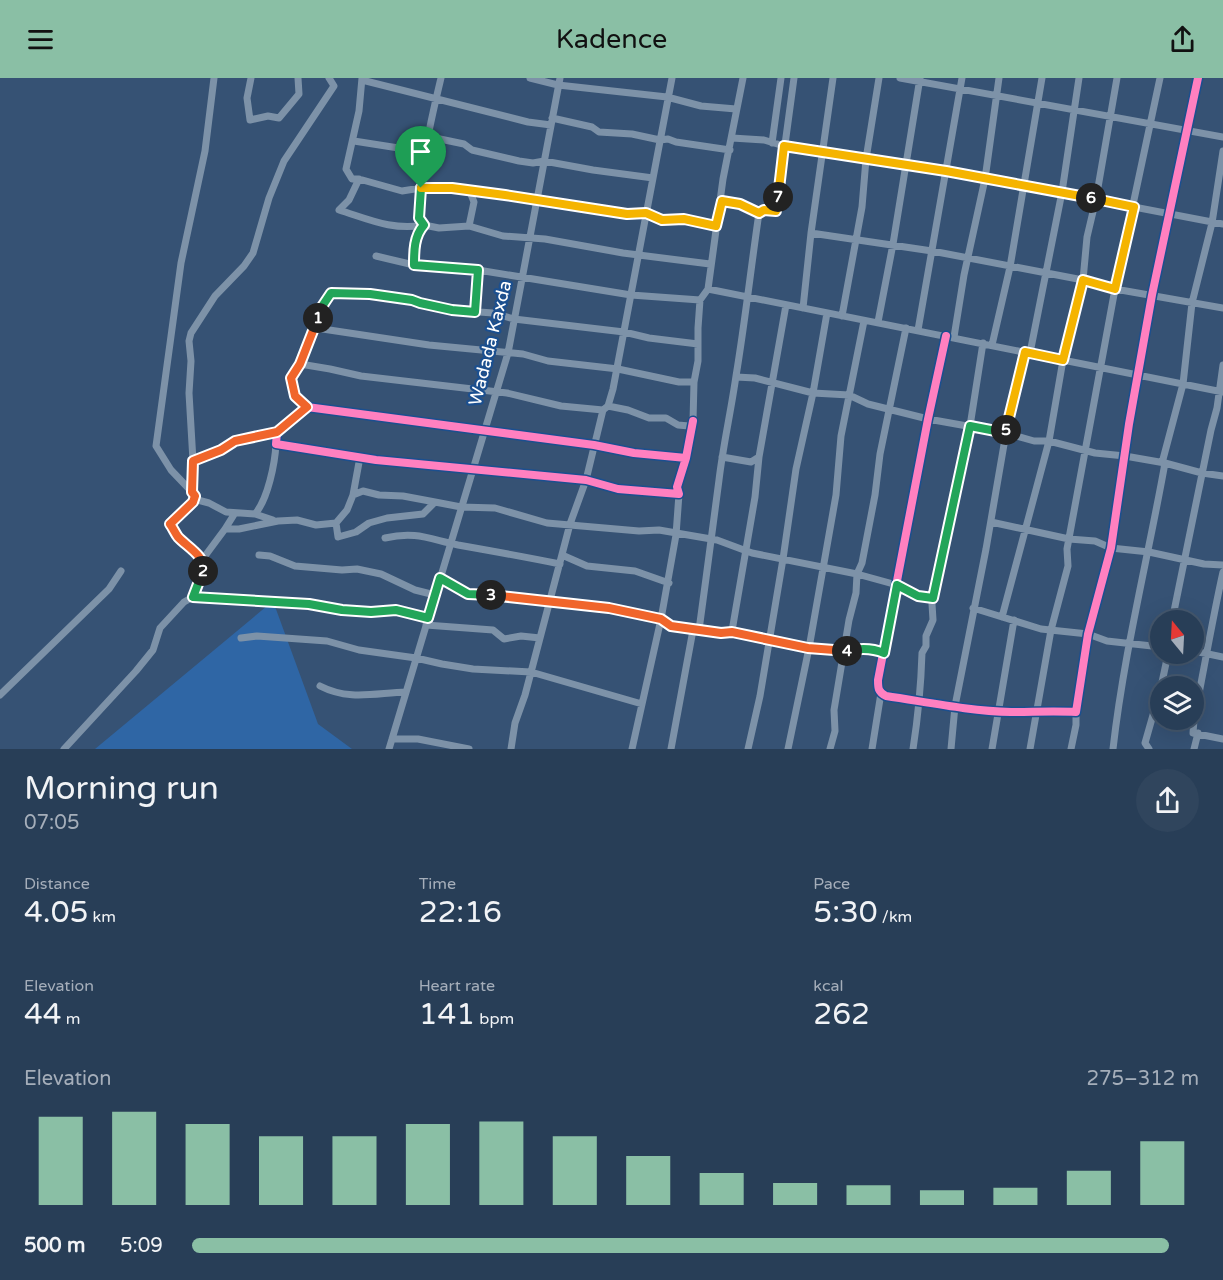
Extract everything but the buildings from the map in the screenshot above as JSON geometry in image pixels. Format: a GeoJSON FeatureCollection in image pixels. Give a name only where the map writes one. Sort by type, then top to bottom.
{"type":"FeatureCollection","features":[{"type":"Feature","properties":{"kind":"street"},"geometry":{"type":"LineString","coordinates":[[214,78],[205,151],[181,263],[156,446],[171,470],[193,495],[218,509],[255,514],[278,521]]}},
{"type":"Feature","properties":{"kind":"street"},"geometry":{"type":"LineString","coordinates":[[251,78],[247,98],[250,120],[268,116],[279,118],[299,94],[298,78]]}},
{"type":"Feature","properties":{"kind":"street"},"geometry":{"type":"LineString","coordinates":[[193,597],[205,566],[202,560],[177,536],[170,524],[193,495],[189,393],[191,333],[214,296],[244,266],[253,253],[269,198],[284,162],[334,86],[329,78]]}},
{"type":"Feature","properties":{"kind":"street"},"geometry":{"type":"LineString","coordinates":[[424,225],[419,218],[420,180],[441,78]]}},
{"type":"Feature","properties":{"kind":"street"},"geometry":{"type":"LineString","coordinates":[[530,78],[667,97],[701,106],[736,109]]}},
{"type":"Feature","properties":{"kind":"street"},"geometry":{"type":"LineString","coordinates":[[511,749],[514,723],[551,601],[570,524],[618,369],[672,78]]}},
{"type":"Feature","properties":{"kind":"street"},"geometry":{"type":"LineString","coordinates":[[632,749],[669,582],[676,532],[679,494],[677,487],[686,458],[693,421],[700,300],[708,289],[716,226],[722,201],[723,179],[743,78]]}},
{"type":"Feature","properties":{"kind":"street"},"geometry":{"type":"LineString","coordinates":[[772,143],[781,78]]}},
{"type":"Feature","properties":{"kind":"street"},"geometry":{"type":"LineString","coordinates":[[759,213],[764,210],[776,211],[794,78]]}},
{"type":"Feature","properties":{"kind":"street"},"geometry":{"type":"LineString","coordinates":[[803,308],[811,232],[833,78]]}},
{"type":"Feature","properties":{"kind":"street"},"geometry":{"type":"LineString","coordinates":[[842,316],[862,207],[866,159],[879,78]]}},
{"type":"Feature","properties":{"kind":"street"},"geometry":{"type":"LineString","coordinates":[[900,78],[1223,137]]}},
{"type":"Feature","properties":{"kind":"street"},"geometry":{"type":"LineString","coordinates":[[918,330],[962,78]]}},
{"type":"Feature","properties":{"kind":"street"},"geometry":{"type":"LineString","coordinates":[[872,749],[881,693],[878,680],[928,419],[969,258],[985,179],[999,78]]}},
{"type":"Feature","properties":{"kind":"street"},"geometry":{"type":"LineString","coordinates":[[992,345],[1010,267],[1042,78]]}},
{"type":"Feature","properties":{"kind":"street"},"geometry":{"type":"LineString","coordinates":[[951,749],[955,706],[1006,433],[1028,352],[1062,192],[1079,78]]}},
{"type":"Feature","properties":{"kind":"street"},"geometry":{"type":"LineString","coordinates":[[1002,617],[1048,441],[1063,360],[1083,280],[1087,237],[1117,78]]}},
{"type":"Feature","properties":{"kind":"street"},"geometry":{"type":"LineString","coordinates":[[1030,749],[1052,630],[1068,566],[1069,539],[1115,289],[1160,78]]}},
{"type":"Feature","properties":{"kind":"street"},"geometry":{"type":"LineString","coordinates":[[1071,749],[1088,634],[1111,548],[1152,295],[1198,78]]}},
{"type":"Feature","properties":{"kind":"street"},"geometry":{"type":"LineString","coordinates":[[716,226],[684,219],[662,220],[646,213],[627,214],[452,188],[421,188],[402,191],[352,179],[346,169],[354,141],[362,79],[528,122],[551,122],[592,128],[599,132],[632,134],[660,140],[668,138],[676,142],[730,150]]}},
{"type":"Feature","properties":{"kind":"street"},"geometry":{"type":"LineString","coordinates":[[878,322],[920,80]]}},
{"type":"Feature","properties":{"kind":"street","name":"Wadada Kaxda"},"geometry":{"type":"LineString","coordinates":[[389,749],[507,353],[559,81]]}},
{"type":"Feature","properties":{"kind":"street"},"geometry":{"type":"LineString","coordinates":[[428,139],[440,138],[464,144],[472,150],[519,161],[534,163],[544,161],[653,177]]}},
{"type":"Feature","properties":{"kind":"street"},"geometry":{"type":"LineString","coordinates":[[732,138],[764,140],[823,153],[946,171],[1223,224]]}},
{"type":"Feature","properties":{"kind":"street"},"geometry":{"type":"LineString","coordinates":[[354,141],[424,152]]}},
{"type":"Feature","properties":{"kind":"street"},"geometry":{"type":"LineString","coordinates":[[1113,749],[1129,643],[1149,552],[1164,463],[1183,384],[1192,303],[1212,223],[1223,151]]}},
{"type":"Feature","properties":{"kind":"street"},"geometry":{"type":"LineString","coordinates":[[359,179],[349,200],[339,210],[372,219],[383,225],[406,228],[424,225],[439,228],[469,226],[503,236],[545,239],[710,264]]}},
{"type":"Feature","properties":{"kind":"street"},"geometry":{"type":"LineString","coordinates":[[469,226],[474,202],[470,192]]}},
{"type":"Feature","properties":{"kind":"street"},"geometry":{"type":"LineString","coordinates":[[722,201],[740,204],[759,213]]}},
{"type":"Feature","properties":{"kind":"street"},"geometry":{"type":"LineString","coordinates":[[672,749],[707,582],[722,457],[736,377],[759,213]]}},
{"type":"Feature","properties":{"kind":"street"},"geometry":{"type":"LineString","coordinates":[[414,265],[414,248],[418,231],[424,225]]}},
{"type":"Feature","properties":{"kind":"street"},"geometry":{"type":"LineString","coordinates":[[811,232],[932,251],[1083,280],[1115,289],[1223,308]]}},
{"type":"Feature","properties":{"kind":"street"},"geometry":{"type":"LineString","coordinates":[[376,256],[414,265],[522,276],[631,295],[700,300]]}},
{"type":"Feature","properties":{"kind":"street"},"geometry":{"type":"LineString","coordinates":[[475,312],[478,270]]}},
{"type":"Feature","properties":{"kind":"street"},"geometry":{"type":"LineString","coordinates":[[708,289],[1221,392]]}},
{"type":"Feature","properties":{"kind":"street"},"geometry":{"type":"LineString","coordinates":[[686,458],[634,453],[594,445],[307,407],[295,396],[291,378],[316,328],[321,308],[331,293],[370,294],[412,300],[452,310],[698,344]]}},
{"type":"Feature","properties":{"kind":"street"},"geometry":{"type":"LineString","coordinates":[[732,632],[759,457],[786,305]]}},
{"type":"Feature","properties":{"kind":"street"},"geometry":{"type":"LineString","coordinates":[[748,749],[760,696],[796,469],[813,393],[827,313]]}},
{"type":"Feature","properties":{"kind":"street"},"geometry":{"type":"LineString","coordinates":[[788,749],[836,495],[841,436],[864,321]]}},
{"type":"Feature","properties":{"kind":"street"},"geometry":{"type":"LineString","coordinates":[[316,328],[429,345],[523,354],[548,361],[618,369],[679,382],[694,382]]}},
{"type":"Feature","properties":{"kind":"street"},"geometry":{"type":"LineString","coordinates":[[830,749],[835,731],[834,710],[855,593],[856,574],[862,563],[906,328]]}},
{"type":"Feature","properties":{"kind":"street"},"geometry":{"type":"LineString","coordinates":[[913,749],[919,711],[922,653],[933,620],[933,598],[970,426],[983,344]]}},
{"type":"Feature","properties":{"kind":"street"},"geometry":{"type":"LineString","coordinates":[[300,364],[361,376],[519,395],[561,406],[628,410],[649,418],[666,418],[678,425],[689,426],[693,421]]}},
{"type":"Feature","properties":{"kind":"street"},"geometry":{"type":"LineString","coordinates":[[1174,610],[1221,392],[1223,365]]}},
{"type":"Feature","properties":{"kind":"street"},"geometry":{"type":"LineString","coordinates":[[736,377],[772,382],[813,393],[849,395],[858,401],[928,419],[1006,433],[1034,441],[1048,441],[1084,451],[1164,463],[1223,476]]}},
{"type":"Feature","properties":{"kind":"street"},"geometry":{"type":"LineString","coordinates":[[193,461],[221,450],[235,441],[277,432],[307,407]]}},
{"type":"Feature","properties":{"kind":"street"},"geometry":{"type":"LineString","coordinates":[[255,514],[264,498],[273,471],[277,432]]}},
{"type":"Feature","properties":{"kind":"street"},"geometry":{"type":"LineString","coordinates":[[276,444],[360,457],[585,480],[618,489],[679,494]]}},
{"type":"Feature","properties":{"kind":"street"},"geometry":{"type":"LineString","coordinates":[[360,457],[353,495],[347,510],[336,524],[338,537],[356,532],[369,523],[387,518],[423,514],[435,502]]}},
{"type":"Feature","properties":{"kind":"street"},"geometry":{"type":"LineString","coordinates":[[722,457],[751,462],[759,457]]}},
{"type":"Feature","properties":{"kind":"street"},"geometry":{"type":"LineString","coordinates":[[353,495],[363,491],[461,507],[495,508],[548,523],[676,532],[711,539],[746,551],[856,574],[897,585],[918,596],[933,598]]}},
{"type":"Feature","properties":{"kind":"street"},"geometry":{"type":"LineString","coordinates":[[202,560],[235,513]]}},
{"type":"Feature","properties":{"kind":"street"},"geometry":{"type":"LineString","coordinates":[[225,529],[239,530],[278,521],[297,520],[316,525],[336,524]]}},
{"type":"Feature","properties":{"kind":"street"},"geometry":{"type":"LineString","coordinates":[[991,522],[1069,539],[1095,541],[1111,548],[1149,552],[1204,564],[1223,565]]}},
{"type":"Feature","properties":{"kind":"street"},"geometry":{"type":"LineString","coordinates":[[385,538],[401,534],[420,535],[560,564]]}},
{"type":"Feature","properties":{"kind":"street"},"geometry":{"type":"LineString","coordinates":[[259,555],[270,556],[295,566],[357,569],[381,574],[415,590],[435,595]]}},
{"type":"Feature","properties":{"kind":"street"},"geometry":{"type":"LineString","coordinates":[[562,555],[587,566],[635,570],[669,582]]}},
{"type":"Feature","properties":{"kind":"street"},"geometry":{"type":"LineString","coordinates":[[0,694],[109,589],[121,571]]}},
{"type":"Feature","properties":{"kind":"street"},"geometry":{"type":"LineString","coordinates":[[1204,676],[1205,652],[1223,572]]}},
{"type":"Feature","properties":{"kind":"street"},"geometry":{"type":"LineString","coordinates":[[440,578],[468,594],[609,608],[661,619],[671,626],[721,633],[732,632],[808,648],[844,651],[857,648],[884,653]]}},
{"type":"Feature","properties":{"kind":"street"},"geometry":{"type":"LineString","coordinates":[[64,749],[153,650],[160,628],[184,602],[193,597],[309,604],[371,612],[396,610],[427,621],[493,630],[504,639],[521,636],[540,638]]}},
{"type":"Feature","properties":{"kind":"street"},"geometry":{"type":"LineString","coordinates":[[973,608],[1030,626],[1088,634],[1107,641],[1150,646]]}},
{"type":"Feature","properties":{"kind":"street"},"geometry":{"type":"LineString","coordinates":[[992,749],[1014,620]]}},
{"type":"Feature","properties":{"kind":"street"},"geometry":{"type":"LineString","coordinates":[[241,638],[257,636],[327,641],[359,650],[473,669],[531,672],[642,704]]}},
{"type":"Feature","properties":{"kind":"street"},"geometry":{"type":"LineString","coordinates":[[1205,652],[1223,657]]}},
{"type":"Feature","properties":{"kind":"street"},"geometry":{"type":"LineString","coordinates":[[320,686],[349,696],[406,692]]}},
{"type":"Feature","properties":{"kind":"street"},"geometry":{"type":"LineString","coordinates":[[881,693],[955,706],[998,710],[1076,712]]}},
{"type":"Feature","properties":{"kind":"street"},"geometry":{"type":"LineString","coordinates":[[1149,749],[1145,743],[1150,726]]}},
{"type":"Feature","properties":{"kind":"street"},"geometry":{"type":"LineString","coordinates":[[1193,730],[1193,733],[1223,739]]}},
{"type":"Feature","properties":{"kind":"street"},"geometry":{"type":"LineString","coordinates":[[1194,749],[1198,733]]}},
{"type":"Feature","properties":{"kind":"street"},"geometry":{"type":"LineString","coordinates":[[392,739],[418,739],[470,749]]}},
{"type":"Feature","properties":{"kind":"shaded area"},"geometry":{"type":"Polygon","coordinates":[[[273,601],[318,724],[352,749],[95,749],[273,601]]]}},
{"type":"Feature","properties":{"kind":"cycle path"},"geometry":{"type":"LineString","coordinates":[[946,336],[878,680],[879,690],[886,696],[980,710],[1076,712],[1088,634],[1111,548],[1129,424],[1152,295],[1198,78]]}},
{"type":"Feature","properties":{"kind":"cycle path"},"geometry":{"type":"LineString","coordinates":[[686,458],[634,453],[594,445],[307,407],[277,432],[276,444],[376,460],[586,480],[618,489],[679,494],[677,487],[686,458],[693,421]]}},
{"type":"Feature","properties":{"kind":"route"},"geometry":{"type":"LineString","coordinates":[[784,146],[946,171],[1134,207],[1115,289],[1083,280],[1063,360],[1025,352],[1006,433],[970,426],[933,598],[918,596],[897,585],[884,653],[857,648],[844,651],[808,648],[732,632],[693,630],[671,626],[661,619],[609,608],[527,598],[468,594],[440,578],[428,618],[396,610],[371,612],[309,604],[193,597],[205,566],[202,560],[177,536],[170,524],[193,502],[195,496],[192,492],[193,461],[221,450],[235,441],[277,432],[307,407],[295,396],[291,378],[316,328],[321,308],[331,293],[370,294],[412,300],[452,310],[475,312],[478,270],[414,265],[414,248],[418,231],[424,225],[419,218],[421,188],[452,188],[627,214],[646,213],[662,220],[684,219],[716,226],[722,201],[740,204],[759,213],[764,210],[776,211],[784,146]]}}]}
